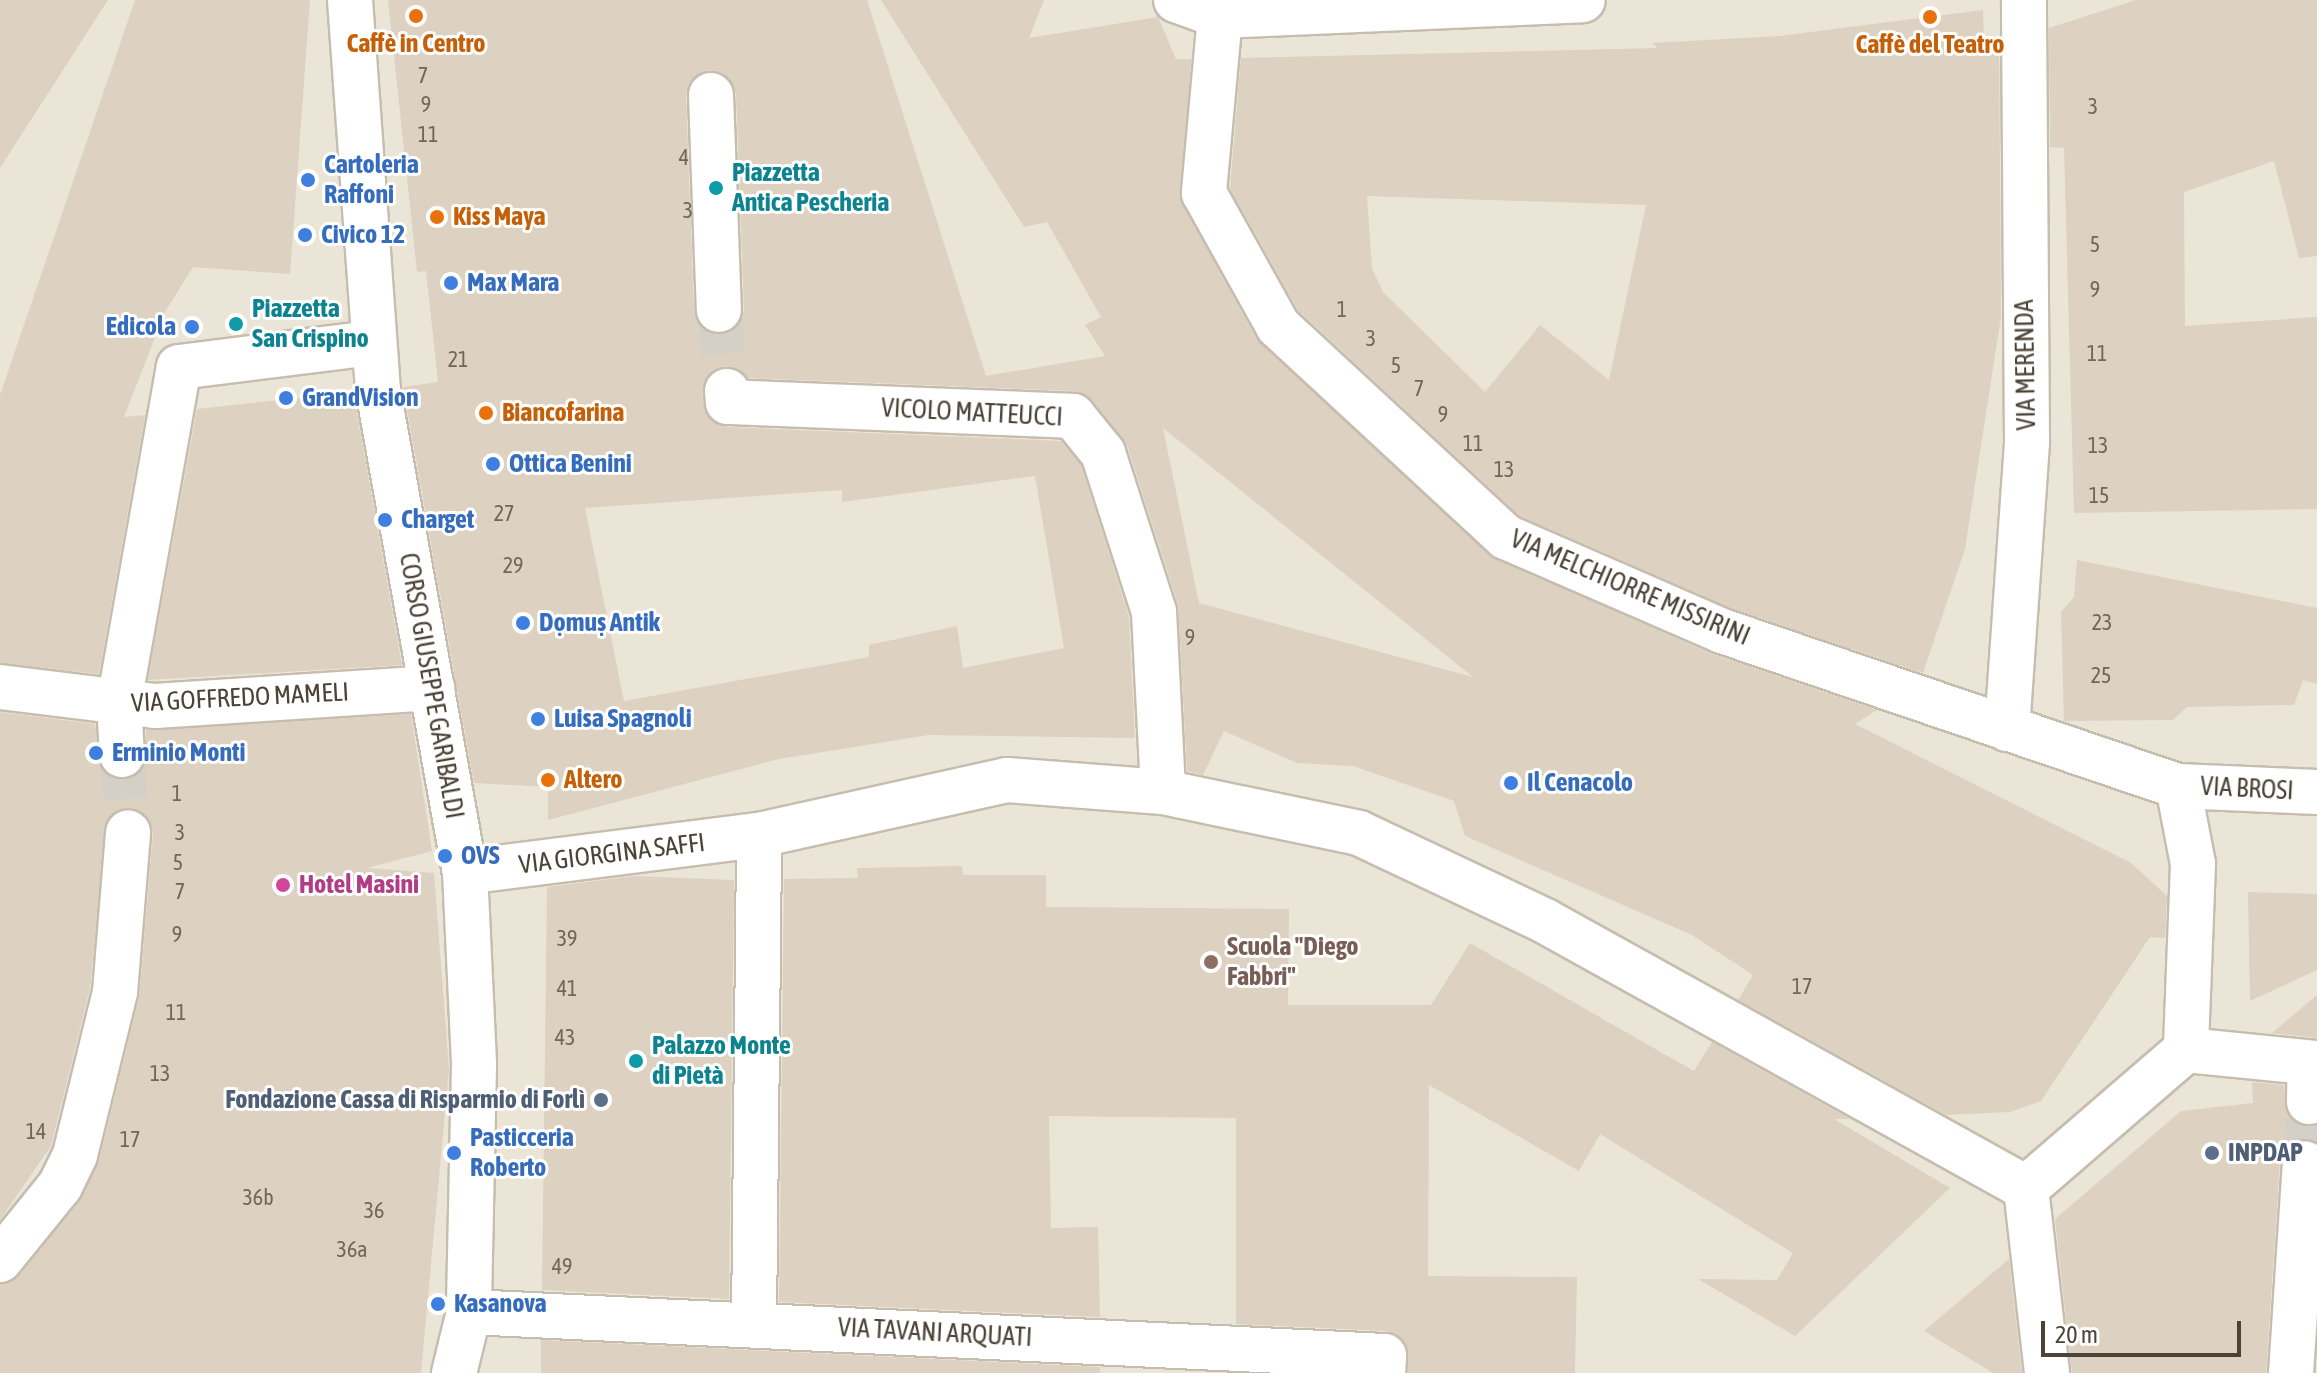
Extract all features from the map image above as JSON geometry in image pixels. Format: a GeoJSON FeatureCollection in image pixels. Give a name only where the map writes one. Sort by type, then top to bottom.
{"type":"FeatureCollection","features":[{"type":"Feature","properties":{"kind":"street","name":"CORSO GIUSEPPE GARIBALDI"},"geometry":{"type":"LineString","coordinates":[[350,0],[373,343],[465,872],[474,1065],[469,1312],[454,1373]]}},
{"type":"Feature","properties":{"kind":"street"},"geometry":{"type":"LineString","coordinates":[[1176,0],[1220,16],[1583,0]]}},
{"type":"Feature","properties":{"kind":"street","name":"VIA MERENDA"},"geometry":{"type":"LineString","coordinates":[[2007,729],[2027,442],[2024,0]]}},
{"type":"Feature","properties":{"kind":"street","name":"VIA MELCHIORRE MISSIRINI"},"geometry":{"type":"LineString","coordinates":[[1220,16],[1204,193],[1278,326],[1506,537],[1722,631],[2178,786]]}},
{"type":"Feature","properties":{"kind":"street"},"geometry":{"type":"LineString","coordinates":[[711,95],[719,310]]}},
{"type":"Feature","properties":{"kind":"street"},"geometry":{"type":"LineString","coordinates":[[122,755],[119,703],[179,367],[373,343]]}},
{"type":"Feature","properties":{"kind":"street","name":"VICOLO MATTEUCCI"},"geometry":{"type":"LineString","coordinates":[[727,391],[728,402],[1073,416],[1103,453],[1154,612],[1163,792]]}},
{"type":"Feature","properties":{"kind":"street","name":"VIA GOFFREDO MAMELI"},"geometry":{"type":"LineString","coordinates":[[0,687],[119,703],[432,688]]}},
{"type":"Feature","properties":{"kind":"street","name":"VIA GIORGINA SAFFI"},"geometry":{"type":"LineString","coordinates":[[465,872],[759,835],[1007,780],[1163,792],[1359,833],[1545,921],[2026,1188]]}},
{"type":"Feature","properties":{"kind":"street"},"geometry":{"type":"LineString","coordinates":[[2047,1373],[2026,1188],[2186,1050],[2193,864],[2178,786]]}},
{"type":"Feature","properties":{"kind":"street","name":"VIA BROSI"},"geometry":{"type":"LineString","coordinates":[[2178,786],[2317,792]]}},
{"type":"Feature","properties":{"kind":"street"},"geometry":{"type":"LineString","coordinates":[[0,1260],[60,1186],[75,1155],[115,992],[128,833]]}},
{"type":"Feature","properties":{"kind":"street"},"geometry":{"type":"LineString","coordinates":[[754,1324],[759,835]]}},
{"type":"Feature","properties":{"kind":"street"},"geometry":{"type":"LineString","coordinates":[[2186,1050],[2312,1076]]}},
{"type":"Feature","properties":{"kind":"street"},"geometry":{"type":"LineString","coordinates":[[2291,1373],[2305,1163]]}},
{"type":"Feature","properties":{"kind":"street","name":"VIA TAVANI ARQUATI"},"geometry":{"type":"LineString","coordinates":[[469,1312],[1384,1356],[1383,1373]]}},
{"type":"Feature","properties":{"kind":"shaded area"},"geometry":{"type":"Polygon","coordinates":[[[0,0],[2317,0],[2317,1373],[0,1373],[0,0]]]}},
{"type":"Feature","properties":{"kind":"building"},"geometry":{"type":"Polygon","coordinates":[[[0,0],[108,0],[0,168],[0,0]]]}},
{"type":"Feature","properties":{"kind":"building"},"geometry":{"type":"Polygon","coordinates":[[[135,0],[310,0],[290,274],[193,267],[165,312],[124,417],[145,415],[99,674],[0,663],[0,395],[135,0]]]}},
{"type":"Feature","properties":{"kind":"building"},"geometry":{"type":"Polygon","coordinates":[[[388,0],[867,0],[986,376],[1105,356],[1085,325],[1101,317],[1047,222],[1024,227],[881,0],[1044,0],[1029,38],[1158,17],[1176,59],[1191,59],[1182,204],[1256,338],[1489,555],[1712,654],[1877,710],[1855,724],[2131,863],[2167,896],[2165,938],[2150,937],[2041,1101],[2010,1112],[1946,1115],[1738,1000],[1753,975],[1692,935],[1465,836],[1454,801],[1353,766],[1297,763],[1224,731],[1203,775],[1187,771],[1178,604],[1127,445],[1092,400],[1074,391],[748,378],[726,366],[712,371],[702,393],[707,416],[727,427],[1061,441],[1081,465],[1129,617],[1135,738],[929,735],[779,759],[548,820],[548,787],[474,783],[403,387],[438,382],[426,271],[417,272],[388,0]],[[709,70],[689,83],[686,96],[694,311],[707,332],[721,335],[741,322],[744,309],[736,94],[723,73],[709,70]],[[1163,428],[1199,603],[1473,677],[1163,428]],[[1035,476],[842,502],[842,490],[585,508],[624,701],[869,657],[869,645],[957,626],[963,668],[1064,648],[1035,476]]]}},
{"type":"Feature","properties":{"kind":"building"},"geometry":{"type":"Polygon","coordinates":[[[2136,0],[2317,0],[2317,256],[2299,258],[2274,161],[2184,192],[2185,326],[2317,317],[2317,509],[2074,513],[2064,148],[2050,147],[2049,28],[2136,0]]]}},
{"type":"Feature","properties":{"kind":"building"},"geometry":{"type":"Polygon","coordinates":[[[1983,10],[1984,42],[1999,38],[2001,317],[1965,549],[1923,673],[1731,608],[1520,516],[1298,310],[1230,188],[1241,58],[1657,48],[1652,43],[1779,36],[1983,10]],[[1367,196],[1372,268],[1383,292],[1485,392],[1540,325],[1609,380],[1646,205],[1367,196]]]}},
{"type":"Feature","properties":{"kind":"building"},"geometry":{"type":"Polygon","coordinates":[[[353,392],[402,665],[148,680],[197,409],[353,392]]]}},
{"type":"Feature","properties":{"kind":"building"},"geometry":{"type":"Polygon","coordinates":[[[2077,560],[2317,608],[2317,684],[2303,680],[2294,705],[2187,707],[2173,720],[2064,721],[2061,612],[2074,597],[2077,560]]]}},
{"type":"Feature","properties":{"kind":"building"},"geometry":{"type":"Polygon","coordinates":[[[0,712],[95,724],[101,768],[123,780],[145,766],[146,730],[411,714],[432,851],[367,868],[434,873],[449,1069],[421,1373],[0,1373],[0,1284],[19,1276],[79,1202],[99,1161],[139,998],[153,835],[150,822],[131,808],[107,819],[90,988],[51,1146],[0,1220],[0,712]]]}},
{"type":"Feature","properties":{"kind":"building"},"geometry":{"type":"Polygon","coordinates":[[[962,866],[963,875],[1046,875],[1046,907],[1289,909],[1288,1005],[1431,1005],[1470,943],[1694,1071],[1712,1042],[1850,1119],[1834,1119],[1950,1188],[1795,1336],[1698,1279],[1777,1280],[1793,1253],[1600,1134],[1579,1171],[1429,1085],[1428,1276],[1577,1277],[1575,1373],[1408,1373],[1406,1344],[1386,1331],[1236,1324],[1236,1118],[1049,1116],[1051,1228],[1098,1227],[1100,1317],[779,1302],[784,879],[858,878],[857,868],[962,866]]]}},
{"type":"Feature","properties":{"kind":"building","name":"Palazzo Monte di Pietà"},"geometry":{"type":"Polygon","coordinates":[[[634,876],[734,880],[729,1299],[542,1290],[547,887],[634,876]]]}},
{"type":"Feature","properties":{"kind":"building"},"geometry":{"type":"Polygon","coordinates":[[[2248,892],[2317,894],[2317,970],[2250,1001],[2248,892]]]}},
{"type":"Feature","properties":{"kind":"building"},"geometry":{"type":"Polygon","coordinates":[[[2317,995],[2317,1038],[2272,1033],[2317,995]]]}},
{"type":"Feature","properties":{"kind":"building"},"geometry":{"type":"Polygon","coordinates":[[[2252,1082],[2284,1085],[2288,1115],[2317,1125],[2317,1141],[2293,1141],[2280,1161],[2266,1373],[2072,1373],[2055,1219],[2181,1111],[2253,1103],[2252,1082]]]}},
{"type":"Feature","properties":{"kind":"building"},"geometry":{"type":"Polygon","coordinates":[[[2009,1259],[2022,1373],[1993,1373],[1924,1331],[2009,1259]]]}},
{"type":"Feature","properties":{"kind":"building"},"geometry":{"type":"Polygon","coordinates":[[[541,1340],[1100,1367],[1100,1373],[541,1373],[541,1340]]]}},
{"type":"Feature","properties":{"kind":"tunnel"},"geometry":{"type":"LineString","coordinates":[[719,310],[727,391]]}},
{"type":"Feature","properties":{"kind":"tunnel"},"geometry":{"type":"LineString","coordinates":[[122,755],[128,833]]}},
{"type":"Feature","properties":{"kind":"tunnel"},"geometry":{"type":"LineString","coordinates":[[2305,1163],[2309,1102]]}},
{"type":"Feature","properties":{"kind":"place","name":"Caffè in Centro"},"geometry":{"type":"Point","coordinates":[416,16]}},
{"type":"Feature","properties":{"kind":"place","name":"Caffè del Teatro"},"geometry":{"type":"Point","coordinates":[1930,17]}},
{"type":"Feature","properties":{"kind":"place","name":"Cartoleria Raffoni"},"geometry":{"type":"Point","coordinates":[308,180]}},
{"type":"Feature","properties":{"kind":"place","name":"Piazzetta Antica Pescheria"},"geometry":{"type":"Point","coordinates":[716,188]}},
{"type":"Feature","properties":{"kind":"place","name":"Kiss Maya"},"geometry":{"type":"Point","coordinates":[437,217]}},
{"type":"Feature","properties":{"kind":"place","name":"Civico 12"},"geometry":{"type":"Point","coordinates":[305,235]}},
{"type":"Feature","properties":{"kind":"place","name":"Max Mara"},"geometry":{"type":"Point","coordinates":[451,283]}},
{"type":"Feature","properties":{"kind":"place","name":"Piazzetta San Crispino"},"geometry":{"type":"Point","coordinates":[236,324]}},
{"type":"Feature","properties":{"kind":"place","name":"Edicola"},"geometry":{"type":"Point","coordinates":[192,327]}},
{"type":"Feature","properties":{"kind":"place","name":"GrandVision"},"geometry":{"type":"Point","coordinates":[286,398]}},
{"type":"Feature","properties":{"kind":"place","name":"Biancofarina"},"geometry":{"type":"Point","coordinates":[486,413]}},
{"type":"Feature","properties":{"kind":"place","name":"Ottica Benini"},"geometry":{"type":"Point","coordinates":[493,464]}},
{"type":"Feature","properties":{"kind":"place","name":"Charget"},"geometry":{"type":"Point","coordinates":[385,520]}},
{"type":"Feature","properties":{"kind":"place","name":"Dọmuṣ Antik"},"geometry":{"type":"Point","coordinates":[523,623]}},
{"type":"Feature","properties":{"kind":"place","name":"Luisa Spagnoli"},"geometry":{"type":"Point","coordinates":[538,719]}},
{"type":"Feature","properties":{"kind":"place","name":"Erminio Monti"},"geometry":{"type":"Point","coordinates":[96,753]}},
{"type":"Feature","properties":{"kind":"place","name":"Altero"},"geometry":{"type":"Point","coordinates":[548,780]}},
{"type":"Feature","properties":{"kind":"place","name":"Il Cenacolo"},"geometry":{"type":"Point","coordinates":[1511,783]}},
{"type":"Feature","properties":{"kind":"place","name":"OVS"},"geometry":{"type":"Point","coordinates":[445,856]}},
{"type":"Feature","properties":{"kind":"place","name":"Hotel Masini"},"geometry":{"type":"Point","coordinates":[283,885]}},
{"type":"Feature","properties":{"kind":"place","name":"Scuola \"Diego Fabbri\""},"geometry":{"type":"Point","coordinates":[1211,962]}},
{"type":"Feature","properties":{"kind":"place","name":"Palazzo Monte di Pietà"},"geometry":{"type":"Point","coordinates":[636,1061]}},
{"type":"Feature","properties":{"kind":"place","name":"Fondazione Cassa di Risparmio di Forlì"},"geometry":{"type":"Point","coordinates":[601,1100]}},
{"type":"Feature","properties":{"kind":"place","name":"Pasticceria Roberto"},"geometry":{"type":"Point","coordinates":[454,1153]}},
{"type":"Feature","properties":{"kind":"place","name":"INPDAP"},"geometry":{"type":"Point","coordinates":[2212,1153]}},
{"type":"Feature","properties":{"kind":"place","name":"Kasanova"},"geometry":{"type":"Point","coordinates":[438,1304]}}]}
